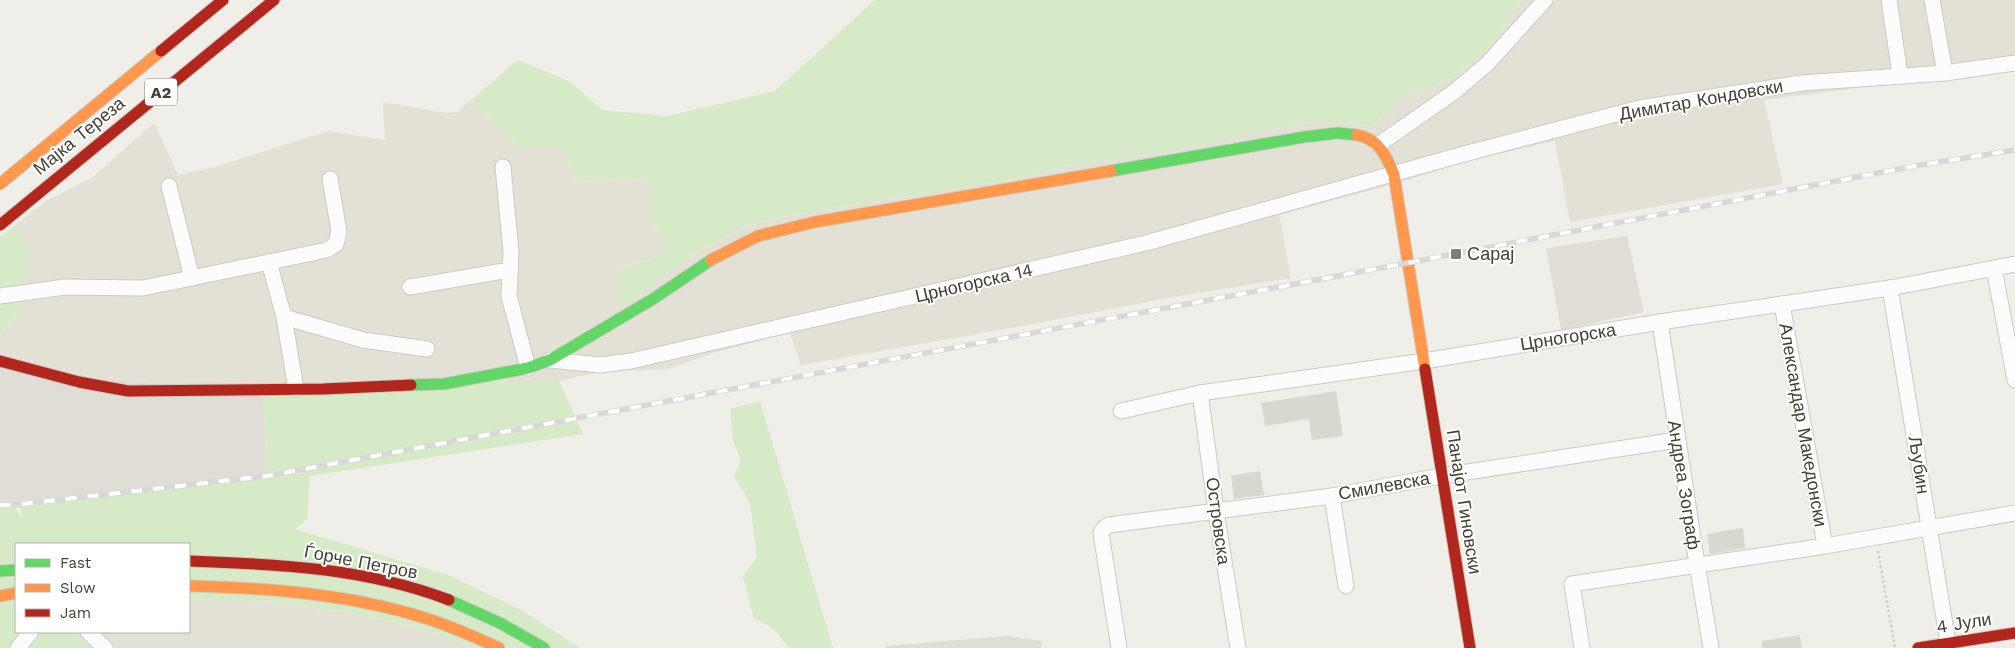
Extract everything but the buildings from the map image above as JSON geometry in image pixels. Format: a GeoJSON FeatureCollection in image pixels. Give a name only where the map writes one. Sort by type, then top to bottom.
{"type":"FeatureCollection","features":[{"type":"Feature","properties":{"kind":"main road","name":"Мајка Тереза"},"geometry":{"type":"LineString","coordinates":[[0,184],[223,0]]}},
{"type":"Feature","properties":{"kind":"main road","name":"Мајка Тереза"},"geometry":{"type":"LineString","coordinates":[[0,225],[274,0]]}},
{"type":"Feature","properties":{"kind":"main road"},"geometry":{"type":"LineString","coordinates":[[0,361],[79,382],[128,391],[296,389],[444,384],[528,368],[550,360],[653,299],[719,254],[758,236],[815,222],[1304,137],[1338,133],[1364,136],[1378,145]]}},
{"type":"Feature","properties":{"kind":"main road","name":"Панајот Гиновски"},"geometry":{"type":"LineString","coordinates":[[1378,145],[1387,158],[1394,175],[1470,648]]}},
{"type":"Feature","properties":{"kind":"main road","name":"Ѓорче Петров"},"geometry":{"type":"LineString","coordinates":[[190,561],[285,566],[350,574],[394,583],[451,601],[483,614],[544,648]]}},
{"type":"Feature","properties":{"kind":"main road"},"geometry":{"type":"LineString","coordinates":[[0,571],[15,570]]}},
{"type":"Feature","properties":{"kind":"main road"},"geometry":{"type":"LineString","coordinates":[[190,586],[279,591],[361,602],[412,614],[464,632],[499,648]]}},
{"type":"Feature","properties":{"kind":"main road"},"geometry":{"type":"LineString","coordinates":[[0,591],[15,591]]}},
{"type":"Feature","properties":{"kind":"main road"},"geometry":{"type":"LineString","coordinates":[[0,596],[15,591]]}},
{"type":"Feature","properties":{"kind":"main road","name":"4 Јули"},"geometry":{"type":"LineString","coordinates":[[1918,648],[2015,633]]}},
{"type":"Feature","properties":{"kind":"street"},"geometry":{"type":"LineString","coordinates":[[1378,145],[1454,92],[1487,64],[1545,0]]}},
{"type":"Feature","properties":{"kind":"street"},"geometry":{"type":"LineString","coordinates":[[1889,0],[1900,75]]}},
{"type":"Feature","properties":{"kind":"street"},"geometry":{"type":"LineString","coordinates":[[1932,0],[1945,73]]}},
{"type":"Feature","properties":{"kind":"street","name":"Димитар Кондовски"},"geometry":{"type":"LineString","coordinates":[[1394,175],[1464,154],[1639,108],[1802,83],[1945,73],[2015,63]]}},
{"type":"Feature","properties":{"kind":"street"},"geometry":{"type":"LineString","coordinates":[[503,167],[511,252],[508,282],[509,296],[528,368]]}},
{"type":"Feature","properties":{"kind":"street","name":"Црногорска 14"},"geometry":{"type":"LineString","coordinates":[[550,360],[600,365],[659,355],[1146,243],[1394,175]]}},
{"type":"Feature","properties":{"kind":"street"},"geometry":{"type":"LineString","coordinates":[[0,296],[65,287],[143,288],[327,250],[336,244],[339,231],[330,178]]}},
{"type":"Feature","properties":{"kind":"street"},"geometry":{"type":"LineString","coordinates":[[169,186],[192,278]]}},
{"type":"Feature","properties":{"kind":"street"},"geometry":{"type":"LineString","coordinates":[[269,262],[284,317],[296,389]]}},
{"type":"Feature","properties":{"kind":"street","name":"Црногорска"},"geometry":{"type":"LineString","coordinates":[[1121,411],[1200,393],[1424,361],[1660,322],[1890,288],[2015,264]]}},
{"type":"Feature","properties":{"kind":"street"},"geometry":{"type":"LineString","coordinates":[[1994,268],[2015,380]]}},
{"type":"Feature","properties":{"kind":"street"},"geometry":{"type":"LineString","coordinates":[[410,287],[510,270]]}},
{"type":"Feature","properties":{"kind":"street","name":"Љубин"},"geometry":{"type":"LineString","coordinates":[[1890,288],[1948,643]]}},
{"type":"Feature","properties":{"kind":"street","name":"Александар Македонски"},"geometry":{"type":"LineString","coordinates":[[1782,304],[1825,546]]}},
{"type":"Feature","properties":{"kind":"street"},"geometry":{"type":"LineString","coordinates":[[284,317],[363,340],[427,349]]}},
{"type":"Feature","properties":{"kind":"street","name":"Андреа Зограф"},"geometry":{"type":"LineString","coordinates":[[1660,322],[1696,564],[1712,648]]}},
{"type":"Feature","properties":{"kind":"street","name":"Островска"},"geometry":{"type":"LineString","coordinates":[[1200,393],[1216,511],[1238,648]]}},
{"type":"Feature","properties":{"kind":"street","name":"Смилевска"},"geometry":{"type":"LineString","coordinates":[[1119,648],[1101,533],[1109,525],[1332,496],[1441,476],[1677,440]]}},
{"type":"Feature","properties":{"kind":"street"},"geometry":{"type":"LineString","coordinates":[[1332,496],[1346,586]]}},
{"type":"Feature","properties":{"kind":"street","name":"Александар Македонски"},"geometry":{"type":"LineString","coordinates":[[1582,648],[1572,584],[1825,546],[2015,513]]}},
{"type":"Feature","properties":{"kind":"street"},"geometry":{"type":"LineString","coordinates":[[18,648],[30,633]]}},
{"type":"Feature","properties":{"kind":"street"},"geometry":{"type":"LineString","coordinates":[[89,633],[105,648]]}},
{"type":"Feature","properties":{"kind":"path"},"geometry":{"type":"LineString","coordinates":[[1876,537],[1895,648]]}},
{"type":"Feature","properties":{"kind":"shaded area"},"geometry":{"type":"Polygon","coordinates":[[[1523,0],[2015,0],[2015,68],[1764,100],[1783,184],[1570,222],[1555,141],[1465,161],[1402,182],[1279,215],[1291,278],[1162,299],[801,365],[790,333],[713,353],[669,369],[599,372],[559,381],[507,381],[263,397],[0,365],[0,335],[19,311],[14,226],[46,201],[93,177],[154,123],[178,175],[219,166],[328,131],[385,140],[383,102],[446,113],[457,112],[471,100],[519,147],[562,147],[577,182],[649,179],[649,213],[663,243],[663,255],[618,269],[623,306],[692,255],[750,224],[808,212],[1009,180],[1068,166],[1313,122],[1348,123],[1372,127],[1400,97],[1447,82],[1488,49],[1523,0]]]}},
{"type":"Feature","properties":{"kind":"shaded area"},"geometry":{"type":"Polygon","coordinates":[[[1627,236],[1644,312],[1561,330],[1546,248],[1627,236]]]}},
{"type":"Feature","properties":{"kind":"shaded area"},"geometry":{"type":"Polygon","coordinates":[[[0,365],[263,397],[267,476],[14,505],[0,505],[0,365]]]}},
{"type":"Feature","properties":{"kind":"shaded area"},"geometry":{"type":"Polygon","coordinates":[[[190,599],[272,602],[352,613],[412,626],[477,648],[113,648],[98,633],[190,633],[190,599]]]}},
{"type":"Feature","properties":{"kind":"shaded area"},"geometry":{"type":"Polygon","coordinates":[[[1007,636],[1042,641],[1041,648],[885,648],[885,646],[1007,636]]]}},
{"type":"Feature","properties":{"kind":"green space"},"geometry":{"type":"Polygon","coordinates":[[[875,0],[1523,0],[1488,49],[1447,82],[1400,97],[1372,127],[1348,123],[1313,122],[1188,148],[1068,166],[1009,180],[808,212],[750,224],[692,255],[622,307],[617,285],[618,269],[663,255],[663,243],[649,213],[649,179],[577,182],[562,147],[519,147],[471,100],[518,60],[571,82],[602,110],[668,116],[775,91],[875,0]]]}},
{"type":"Feature","properties":{"kind":"green space"},"geometry":{"type":"Polygon","coordinates":[[[14,226],[28,249],[24,287],[19,311],[0,335],[0,237],[14,226]]]}},
{"type":"Feature","properties":{"kind":"green space"},"geometry":{"type":"Polygon","coordinates":[[[507,381],[559,381],[583,434],[310,476],[307,520],[295,529],[451,576],[523,611],[580,648],[477,648],[412,626],[352,613],[272,602],[190,599],[190,543],[15,543],[15,633],[97,633],[113,648],[0,648],[0,505],[14,505],[22,519],[19,501],[267,476],[263,397],[507,381]]]}},
{"type":"Feature","properties":{"kind":"green space"},"geometry":{"type":"Polygon","coordinates":[[[760,401],[833,648],[789,648],[775,630],[754,618],[743,577],[757,557],[750,503],[734,476],[741,461],[733,440],[730,409],[760,401]]]}},
{"type":"Feature","properties":{"kind":"railway"},"geometry":{"type":"LineString","coordinates":[[0,505],[14,505],[267,476],[1915,166],[2015,150]]}},
{"type":"Feature","properties":{"kind":"traffic: fast"},"geometry":{"type":"LineString","coordinates":[[1111,171],[1304,137],[1338,133],[1357,135]]}},
{"type":"Feature","properties":{"kind":"traffic: fast"},"geometry":{"type":"LineString","coordinates":[[411,385],[444,384],[528,368],[550,360],[653,299],[711,260]]}},
{"type":"Feature","properties":{"kind":"traffic: fast"},"geometry":{"type":"LineString","coordinates":[[0,571],[15,570]]}},
{"type":"Feature","properties":{"kind":"traffic: fast"},"geometry":{"type":"LineString","coordinates":[[449,600],[500,623],[544,648]]}},
{"type":"Feature","properties":{"kind":"traffic: slow"},"geometry":{"type":"LineString","coordinates":[[0,184],[161,51]]}},
{"type":"Feature","properties":{"kind":"traffic: slow"},"geometry":{"type":"LineString","coordinates":[[1357,135],[1371,140],[1381,149],[1394,175],[1425,369]]}},
{"type":"Feature","properties":{"kind":"traffic: slow"},"geometry":{"type":"LineString","coordinates":[[711,260],[758,236],[815,222],[1111,171]]}},
{"type":"Feature","properties":{"kind":"traffic: slow"},"geometry":{"type":"LineString","coordinates":[[190,586],[249,588],[367,603],[435,621],[499,648]]}},
{"type":"Feature","properties":{"kind":"traffic: slow"},"geometry":{"type":"LineString","coordinates":[[0,596],[15,593]]}},
{"type":"Feature","properties":{"kind":"traffic: jam"},"geometry":{"type":"LineString","coordinates":[[161,51],[223,0]]}},
{"type":"Feature","properties":{"kind":"traffic: jam"},"geometry":{"type":"LineString","coordinates":[[0,225],[274,0]]}},
{"type":"Feature","properties":{"kind":"traffic: jam"},"geometry":{"type":"LineString","coordinates":[[0,361],[79,382],[128,391],[323,389],[411,385]]}},
{"type":"Feature","properties":{"kind":"traffic: jam"},"geometry":{"type":"LineString","coordinates":[[1425,369],[1470,648]]}},
{"type":"Feature","properties":{"kind":"traffic: jam"},"geometry":{"type":"LineString","coordinates":[[190,561],[288,566],[354,574],[418,589],[449,600]]}},
{"type":"Feature","properties":{"kind":"traffic: jam"},"geometry":{"type":"LineString","coordinates":[[1918,648],[2015,633]]}},
{"type":"Feature","properties":{"kind":"place","name":"Сарај"},"geometry":{"type":"Point","coordinates":[1456,254]}}]}
